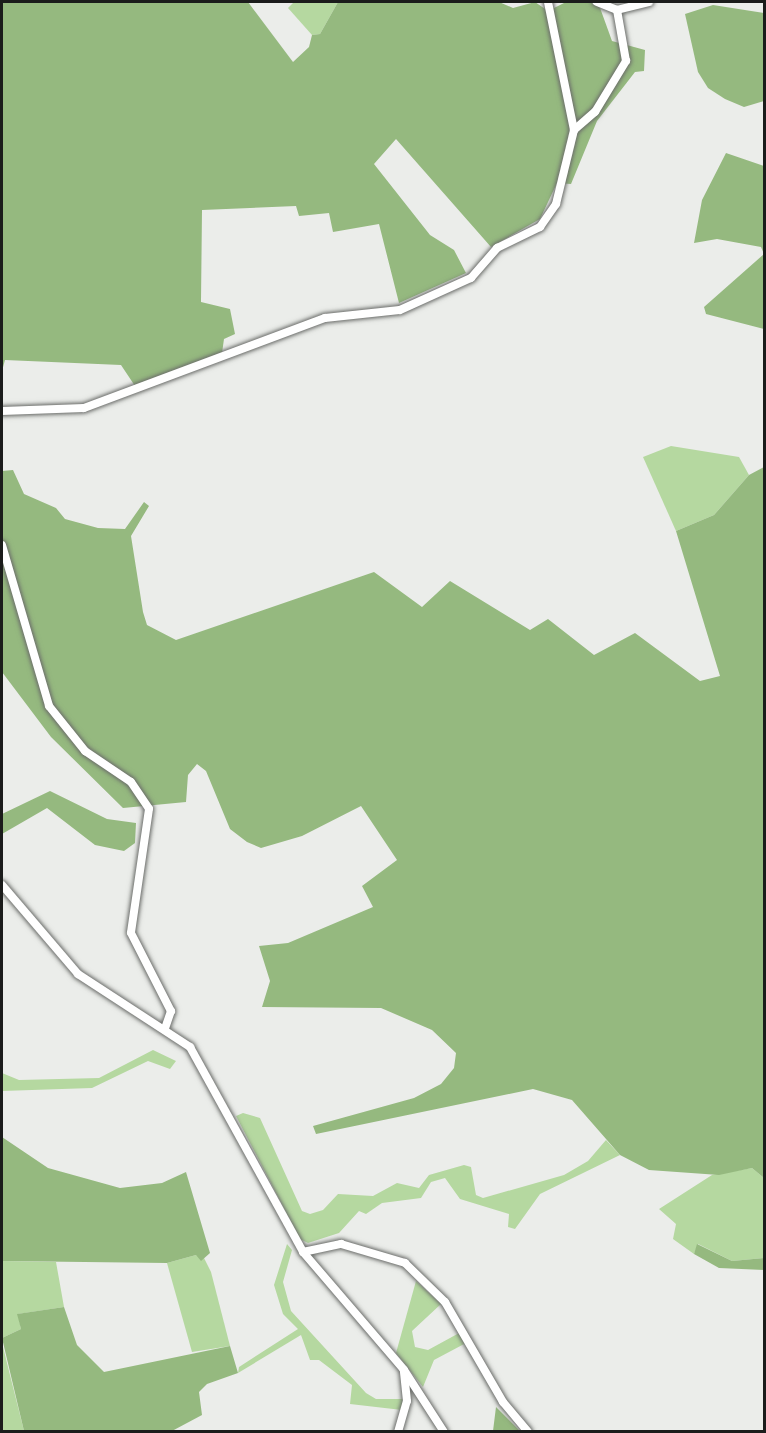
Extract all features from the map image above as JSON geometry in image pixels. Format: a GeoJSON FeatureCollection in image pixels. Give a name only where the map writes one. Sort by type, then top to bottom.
{"type":"FeatureCollection","features":[{"type":"Feature","properties":{"kind":"street"},"geometry":{"type":"LineString","coordinates":[[597,2],[617,10],[649,2]]}},
{"type":"Feature","properties":{"kind":"street"},"geometry":{"type":"LineString","coordinates":[[2,411],[84,408],[325,318],[393,312],[456,286],[497,248],[548,218],[573,130],[551,3]]}},
{"type":"Feature","properties":{"kind":"street"},"geometry":{"type":"LineString","coordinates":[[573,130],[595,112],[626,61],[617,10]]}},
{"type":"Feature","properties":{"kind":"street"},"geometry":{"type":"LineString","coordinates":[[2,545],[49,706],[85,751],[131,782],[149,808],[131,933],[171,1011],[165,1028]]}},
{"type":"Feature","properties":{"kind":"street"},"geometry":{"type":"LineString","coordinates":[[2,885],[78,974],[165,1028],[195,1054],[303,1252],[404,1370],[444,1431]]}},
{"type":"Feature","properties":{"kind":"street"},"geometry":{"type":"LineString","coordinates":[[303,1252],[341,1244],[405,1263],[445,1302],[503,1402],[528,1431]]}},
{"type":"Feature","properties":{"kind":"street"},"geometry":{"type":"LineString","coordinates":[[398,1431],[407,1401],[404,1370]]}},
{"type":"Feature","properties":{"kind":"green space"},"geometry":{"type":"Polygon","coordinates":[[[2,2],[248,2],[293,62],[309,47],[312,35],[320,34],[338,2],[499,2],[513,8],[535,2],[548,11],[566,2],[592,3],[599,5],[612,41],[645,50],[644,71],[635,72],[597,121],[571,184],[557,183],[540,219],[491,247],[396,139],[374,164],[430,235],[454,250],[466,273],[399,303],[379,224],[333,232],[329,213],[299,216],[296,206],[202,210],[201,302],[230,309],[235,334],[224,339],[222,353],[135,386],[121,365],[5,360],[2,371],[2,2]]]}},
{"type":"Feature","properties":{"kind":"green space"},"geometry":{"type":"Polygon","coordinates":[[[294,2],[338,2],[320,34],[312,35],[288,8],[294,2]]]}},
{"type":"Feature","properties":{"kind":"green space"},"geometry":{"type":"Polygon","coordinates":[[[713,5],[764,13],[764,101],[744,107],[725,99],[708,88],[698,72],[685,14],[713,5]]]}},
{"type":"Feature","properties":{"kind":"green space"},"geometry":{"type":"Polygon","coordinates":[[[726,153],[764,166],[764,254],[761,247],[717,239],[694,243],[702,200],[726,153]]]}},
{"type":"Feature","properties":{"kind":"green space"},"geometry":{"type":"Polygon","coordinates":[[[764,254],[764,329],[706,314],[704,307],[764,254]]]}},
{"type":"Feature","properties":{"kind":"green space"},"geometry":{"type":"Polygon","coordinates":[[[671,446],[739,457],[749,475],[714,515],[676,531],[643,457],[671,446]]]}},
{"type":"Feature","properties":{"kind":"green space"},"geometry":{"type":"Polygon","coordinates":[[[764,467],[764,1178],[752,1168],[719,1175],[649,1170],[620,1155],[572,1100],[533,1089],[316,1134],[313,1126],[414,1098],[441,1084],[454,1068],[456,1053],[432,1030],[381,1008],[262,1007],[270,981],[259,946],[288,943],[373,907],[362,886],[397,860],[361,806],[302,836],[261,848],[247,842],[230,829],[206,771],[197,764],[188,775],[186,802],[123,808],[51,737],[2,672],[2,471],[13,470],[24,494],[56,508],[65,519],[98,528],[125,529],[144,502],[149,506],[131,536],[143,612],[147,625],[176,640],[374,572],[422,607],[450,581],[530,630],[548,619],[594,655],[635,633],[700,681],[720,676],[676,531],[714,515],[749,475],[764,467]]]}},
{"type":"Feature","properties":{"kind":"green space"},"geometry":{"type":"Polygon","coordinates":[[[50,791],[107,819],[136,823],[135,843],[124,851],[95,845],[47,808],[2,834],[2,814],[50,791]]]}},
{"type":"Feature","properties":{"kind":"green space"},"geometry":{"type":"Polygon","coordinates":[[[153,1050],[176,1061],[170,1069],[148,1061],[92,1088],[2,1091],[2,1073],[19,1080],[99,1078],[153,1050]]]}},
{"type":"Feature","properties":{"kind":"green space"},"geometry":{"type":"Polygon","coordinates":[[[243,1113],[260,1118],[302,1211],[310,1214],[323,1210],[338,1194],[373,1196],[397,1183],[419,1188],[429,1175],[464,1165],[471,1167],[476,1195],[483,1198],[564,1175],[588,1161],[606,1140],[620,1155],[540,1194],[515,1229],[508,1227],[509,1214],[460,1199],[445,1178],[431,1182],[421,1198],[382,1203],[366,1214],[359,1211],[339,1233],[308,1243],[300,1239],[236,1116],[243,1113]]]}},
{"type":"Feature","properties":{"kind":"green space"},"geometry":{"type":"Polygon","coordinates":[[[2,1137],[48,1168],[120,1188],[162,1183],[186,1172],[210,1253],[201,1261],[196,1255],[167,1263],[2,1261],[2,1137]]]}},
{"type":"Feature","properties":{"kind":"green space"},"geometry":{"type":"Polygon","coordinates":[[[752,1168],[764,1178],[764,1258],[732,1261],[698,1244],[694,1254],[673,1239],[676,1224],[659,1209],[712,1175],[752,1168]]]}},
{"type":"Feature","properties":{"kind":"green space"},"geometry":{"type":"Polygon","coordinates":[[[287,1244],[292,1250],[283,1282],[291,1311],[366,1393],[376,1399],[403,1399],[402,1410],[350,1404],[352,1385],[319,1360],[310,1360],[301,1335],[238,1373],[239,1367],[298,1329],[283,1314],[274,1285],[287,1244]]]}},
{"type":"Feature","properties":{"kind":"green space"},"geometry":{"type":"Polygon","coordinates":[[[697,1244],[732,1261],[764,1258],[764,1270],[719,1268],[694,1254],[697,1244]]]}},
{"type":"Feature","properties":{"kind":"green space"},"geometry":{"type":"Polygon","coordinates":[[[196,1255],[204,1258],[211,1272],[230,1346],[192,1352],[167,1263],[196,1255]]]}},
{"type":"Feature","properties":{"kind":"green space"},"geometry":{"type":"Polygon","coordinates":[[[2,1261],[56,1262],[64,1307],[18,1314],[21,1329],[2,1338],[2,1261]]]}},
{"type":"Feature","properties":{"kind":"green space"},"geometry":{"type":"Polygon","coordinates":[[[416,1281],[441,1304],[412,1331],[415,1347],[428,1350],[461,1332],[466,1343],[434,1360],[423,1387],[396,1353],[416,1281]]]}},
{"type":"Feature","properties":{"kind":"green space"},"geometry":{"type":"Polygon","coordinates":[[[64,1307],[77,1345],[104,1372],[230,1346],[238,1373],[207,1384],[199,1392],[202,1415],[172,1431],[24,1431],[2,1338],[21,1329],[17,1314],[64,1307]]]}},
{"type":"Feature","properties":{"kind":"green space"},"geometry":{"type":"Polygon","coordinates":[[[2,1343],[24,1431],[2,1431],[2,1343]]]}},
{"type":"Feature","properties":{"kind":"green space"},"geometry":{"type":"Polygon","coordinates":[[[496,1407],[520,1431],[493,1431],[496,1407]]]}}]}
